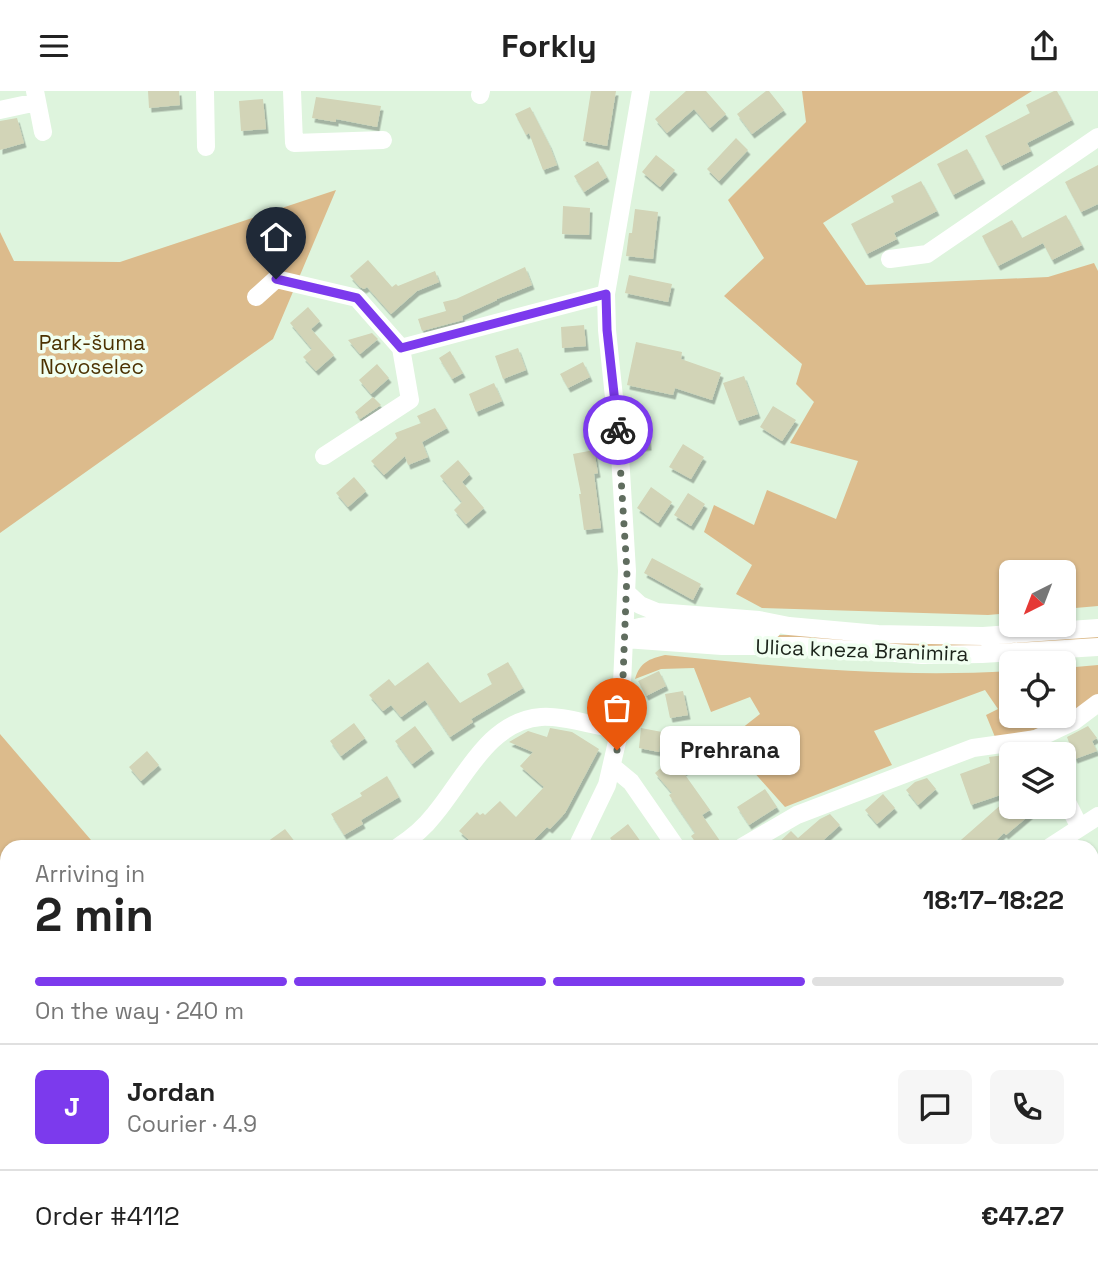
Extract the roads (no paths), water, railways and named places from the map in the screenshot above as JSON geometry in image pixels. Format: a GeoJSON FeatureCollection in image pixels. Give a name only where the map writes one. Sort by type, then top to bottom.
{"type":"FeatureCollection","features":[{"type":"Feature","properties":{"kind":"street"},"geometry":{"type":"LineString","coordinates":[[205,91],[206,147]]}},
{"type":"Feature","properties":{"kind":"street"},"geometry":{"type":"LineString","coordinates":[[292,91],[294,143],[383,140]]}},
{"type":"Feature","properties":{"kind":"street"},"geometry":{"type":"LineString","coordinates":[[580,840],[607,785],[620,729],[626,592],[620,455],[607,330],[606,294],[641,91]]}},
{"type":"Feature","properties":{"kind":"street"},"geometry":{"type":"LineString","coordinates":[[0,110],[36,96],[43,132]]}},
{"type":"Feature","properties":{"kind":"street"},"geometry":{"type":"LineString","coordinates":[[890,259],[927,254],[1098,137]]}},
{"type":"Feature","properties":{"kind":"street"},"geometry":{"type":"LineString","coordinates":[[256,297],[276,279],[357,298],[401,348],[410,400],[324,456]]}},
{"type":"Feature","properties":{"kind":"street"},"geometry":{"type":"LineString","coordinates":[[401,348],[606,294]]}},
{"type":"Feature","properties":{"kind":"street","name":"Ulica kneza Branimira"},"geometry":{"type":"LineString","coordinates":[[626,592],[640,605],[657,612],[759,620],[789,626],[878,634],[950,636],[1098,628]]}},
{"type":"Feature","properties":{"kind":"street","name":"Ulica kneza Branimira"},"geometry":{"type":"LineString","coordinates":[[625,635],[650,625],[742,632],[789,626]]}},
{"type":"Feature","properties":{"kind":"street","name":"Ulica kneza Branimira"},"geometry":{"type":"LineString","coordinates":[[625,635],[722,646],[792,646],[922,655],[996,654],[1098,647]]}},
{"type":"Feature","properties":{"kind":"street"},"geometry":{"type":"LineString","coordinates":[[1045,742],[1098,703]]}},
{"type":"Feature","properties":{"kind":"street"},"geometry":{"type":"LineString","coordinates":[[408,840],[434,815],[481,752],[498,735],[518,723],[531,718],[552,717],[620,729]]}},
{"type":"Feature","properties":{"kind":"street"},"geometry":{"type":"LineString","coordinates":[[755,840],[797,815],[973,748],[999,747]]}},
{"type":"Feature","properties":{"kind":"street"},"geometry":{"type":"LineString","coordinates":[[613,767],[631,782],[671,840]]}},
{"type":"Feature","properties":{"kind":"street"},"geometry":{"type":"LineString","coordinates":[[1060,840],[1098,816]]}},
{"type":"Feature","properties":{"kind":"street"},"geometry":{"type":"LineString","coordinates":[[1076,819],[1079,826]]}},
{"type":"Feature","properties":{"kind":"place","name":"Prehrana"},"geometry":{"type":"Point","coordinates":[617,750]}},
{"type":"Feature","properties":{"kind":"park label","name":"Park-šuma Novoselec"},"geometry":{"type":"Point","coordinates":[92,354]}}]}
